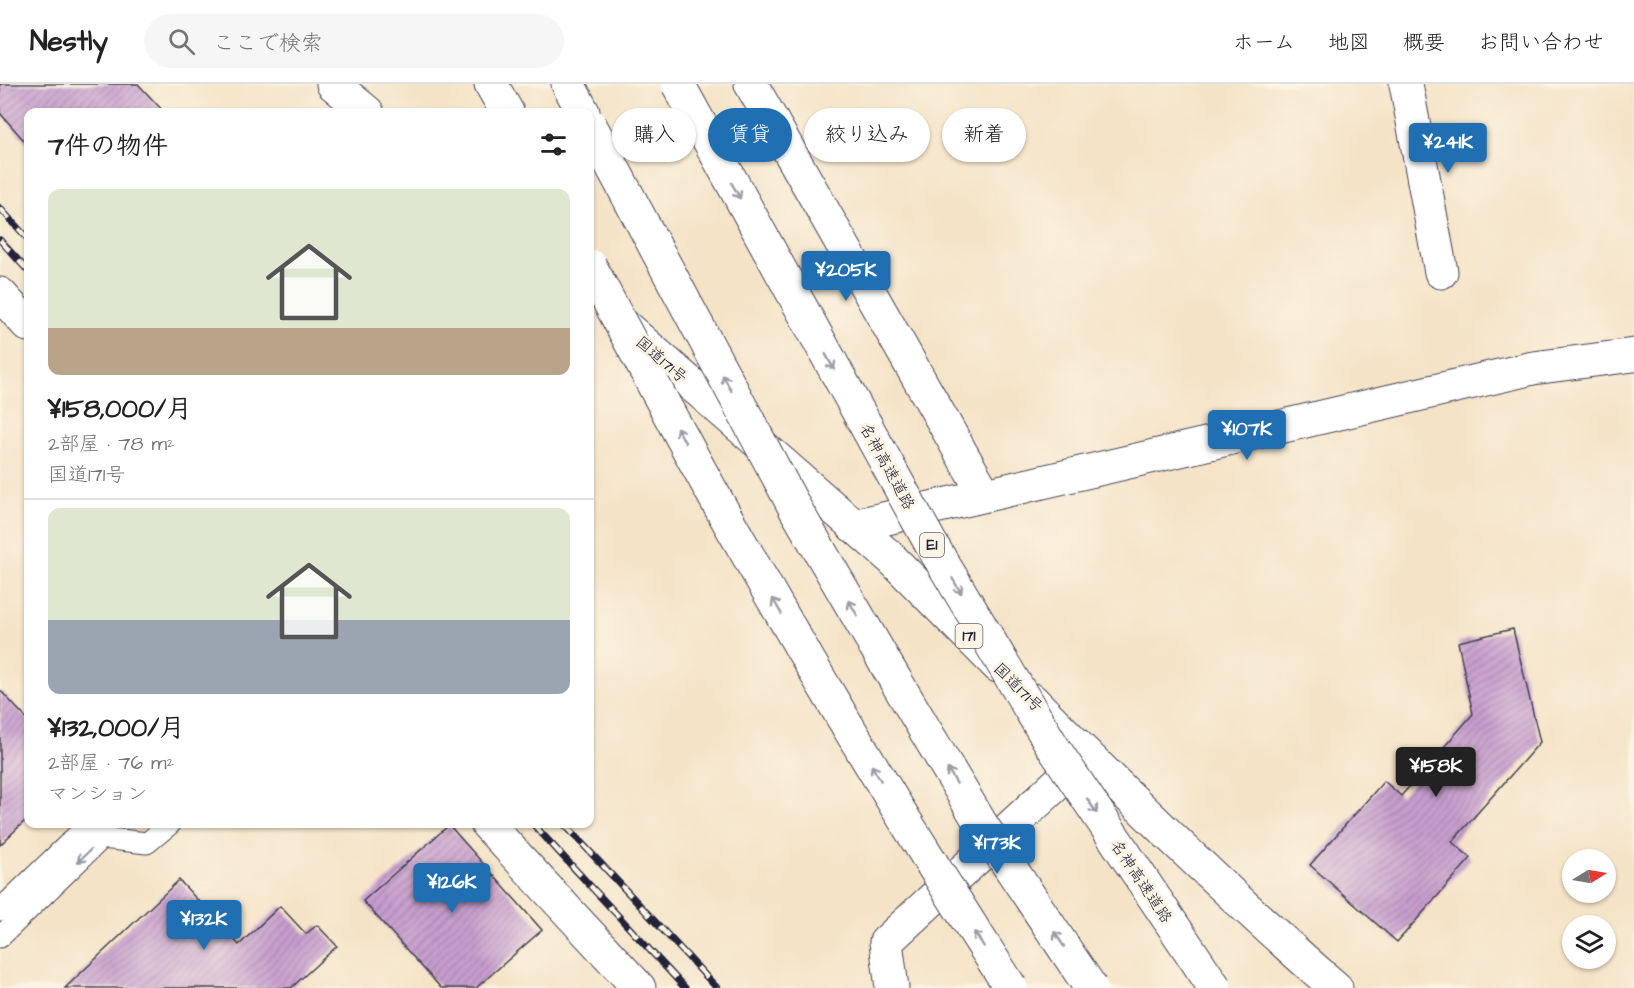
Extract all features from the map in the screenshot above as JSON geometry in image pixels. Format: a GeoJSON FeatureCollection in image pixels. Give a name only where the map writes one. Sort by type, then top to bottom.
{"type":"FeatureCollection","features":[{"type":"Feature","properties":{"kind":"main road"},"geometry":{"type":"LineString","coordinates":[[333,84],[362,108]]}},
{"type":"Feature","properties":{"kind":"main road"},"geometry":{"type":"LineString","coordinates":[[491,84],[505,108]]}},
{"type":"Feature","properties":{"kind":"main road"},"geometry":{"type":"LineString","coordinates":[[568,84],[581,108]]}},
{"type":"Feature","properties":{"kind":"main road","name":"名神高速道路"},"geometry":{"type":"LineString","coordinates":[[678,84],[930,542],[1053,747],[1215,988]]}},
{"type":"Feature","properties":{"kind":"main road"},"geometry":{"type":"LineString","coordinates":[[752,84],[985,495]]}},
{"type":"Feature","properties":{"kind":"main road"},"geometry":{"type":"LineString","coordinates":[[1406,84],[1441,272]]}},
{"type":"Feature","properties":{"kind":"main road"},"geometry":{"type":"LineString","coordinates":[[594,132],[785,489],[881,657],[981,824],[1091,988]]}},
{"type":"Feature","properties":{"kind":"main road"},"geometry":{"type":"LineString","coordinates":[[594,273],[741,544],[880,781],[1011,988]]}},
{"type":"Feature","properties":{"kind":"main road"},"geometry":{"type":"LineString","coordinates":[[0,294],[24,321]]}},
{"type":"Feature","properties":{"kind":"main road","name":"国道171号"},"geometry":{"type":"LineString","coordinates":[[594,300],[891,558],[1087,756],[1336,988]]}},
{"type":"Feature","properties":{"kind":"main road"},"geometry":{"type":"LineString","coordinates":[[853,526],[1533,368],[1634,355]]}},
{"type":"Feature","properties":{"kind":"main road"},"geometry":{"type":"LineString","coordinates":[[892,988],[885,942],[1087,756]]}},
{"type":"Feature","properties":{"kind":"main road"},"geometry":{"type":"LineString","coordinates":[[491,828],[639,988]]}},
{"type":"Feature","properties":{"kind":"lane"},"geometry":{"type":"LineString","coordinates":[[0,910],[85,828]]}},
{"type":"Feature","properties":{"kind":"lane"},"geometry":{"type":"LineString","coordinates":[[0,937],[102,838],[147,843],[165,828]]}},
{"type":"Feature","properties":{"kind":"building"},"geometry":{"type":"Polygon","coordinates":[[[0,84],[138,84],[160,108],[24,108],[24,140],[0,113],[0,84]]]}},
{"type":"Feature","properties":{"kind":"building"},"geometry":{"type":"Polygon","coordinates":[[[1513,629],[1540,742],[1452,842],[1471,858],[1397,942],[1310,865],[1384,781],[1401,796],[1473,714],[1458,642],[1513,629]]]}},
{"type":"Feature","properties":{"kind":"building"},"geometry":{"type":"Polygon","coordinates":[[[0,690],[24,716],[24,822],[0,845],[0,690]]]}},
{"type":"Feature","properties":{"kind":"building"},"geometry":{"type":"Polygon","coordinates":[[[446,828],[452,828],[542,930],[476,988],[441,988],[363,901],[446,828]]]}},
{"type":"Feature","properties":{"kind":"building"},"geometry":{"type":"Polygon","coordinates":[[[179,880],[239,945],[280,906],[306,934],[317,925],[337,946],[291,988],[65,988],[179,880]]]}},
{"type":"Feature","properties":{"kind":"railway"},"geometry":{"type":"LineString","coordinates":[[0,208],[24,235]]}},
{"type":"Feature","properties":{"kind":"railway"},"geometry":{"type":"LineString","coordinates":[[0,240],[24,267]]}},
{"type":"Feature","properties":{"kind":"railway"},"geometry":{"type":"LineString","coordinates":[[537,828],[685,988]]}},
{"type":"Feature","properties":{"kind":"railway"},"geometry":{"type":"LineString","coordinates":[[568,828],[717,988]]}}]}
